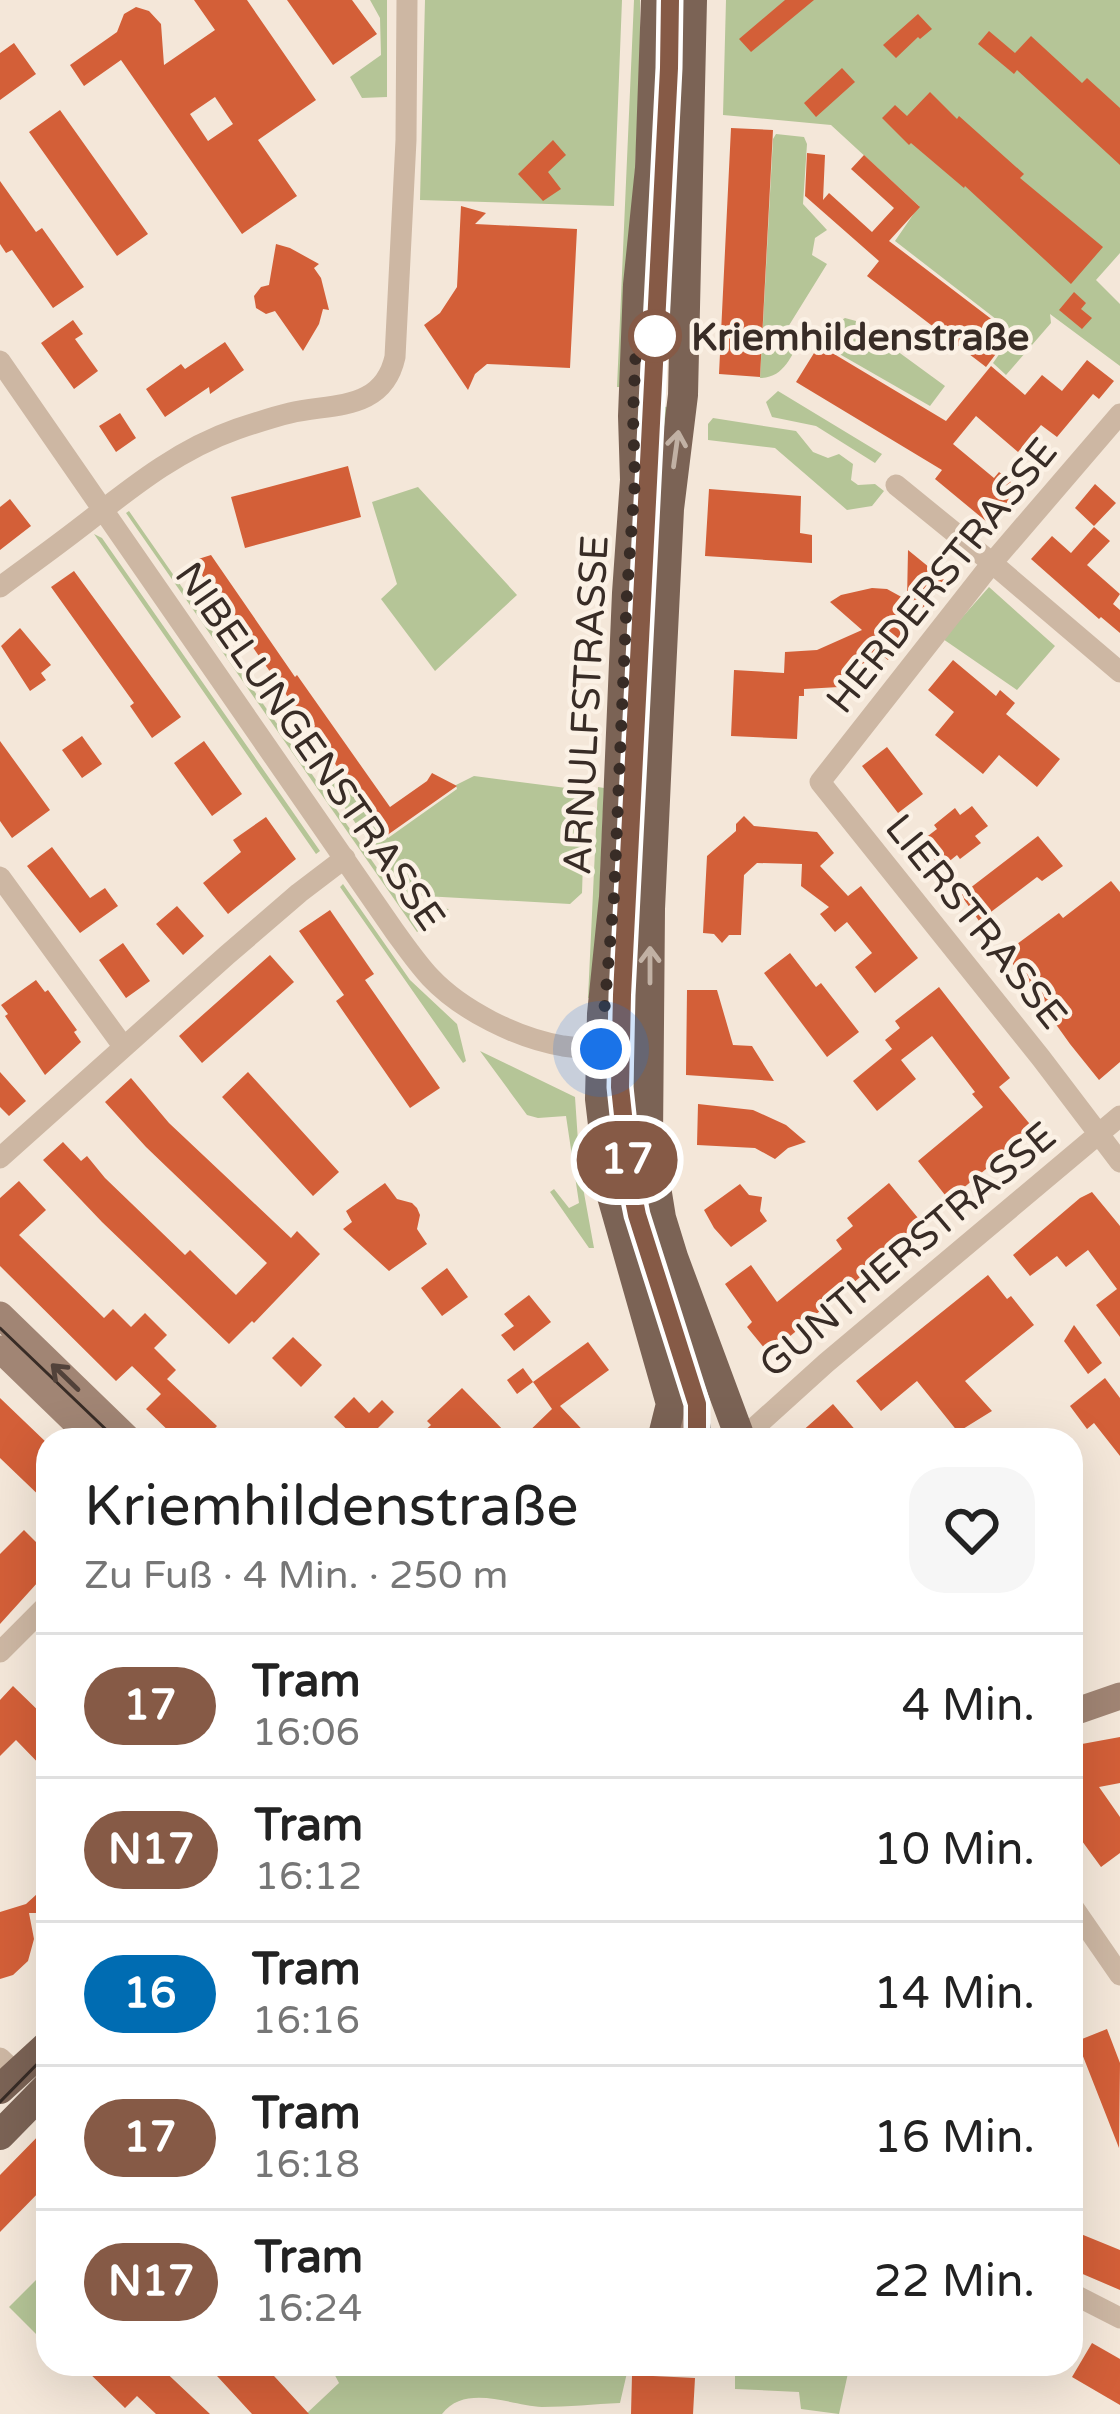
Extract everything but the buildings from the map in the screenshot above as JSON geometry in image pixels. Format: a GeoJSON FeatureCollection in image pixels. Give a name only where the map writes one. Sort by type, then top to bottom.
{"type":"FeatureCollection","features":[{"type":"Feature","properties":{"kind":"main road","name":"ARNULFSTRASSE"},"geometry":{"type":"LineString","coordinates":[[656,0],[650,168],[638,285],[635,480],[614,897],[599,1100],[610,1192],[680,1428]]}},
{"type":"Feature","properties":{"kind":"main road","name":"ARNULFSTRASSE"},"geometry":{"type":"LineString","coordinates":[[692,0],[683,395],[669,509],[650,909],[648,1138],[662,1218],[736,1428]]}},
{"type":"Feature","properties":{"kind":"main road"},"geometry":{"type":"LineString","coordinates":[[0,1315],[117,1428]]}},
{"type":"Feature","properties":{"kind":"main road"},"geometry":{"type":"LineString","coordinates":[[0,1349],[82,1428]]}},
{"type":"Feature","properties":{"kind":"main road","name":"ARNULFSTRASSE"},"geometry":{"type":"LineString","coordinates":[[665,1428],[670,1404]]}},
{"type":"Feature","properties":{"kind":"main road"},"geometry":{"type":"LineString","coordinates":[[1083,1695],[1117,1696]]}},
{"type":"Feature","properties":{"kind":"main road"},"geometry":{"type":"LineString","coordinates":[[1083,1709],[1117,1696]]}},
{"type":"Feature","properties":{"kind":"main road"},"geometry":{"type":"LineString","coordinates":[[6,2074],[36,2053]]}},
{"type":"Feature","properties":{"kind":"main road"},"geometry":{"type":"LineString","coordinates":[[0,2135],[36,2098]]}},
{"type":"Feature","properties":{"kind":"street"},"geometry":{"type":"LineString","coordinates":[[0,587],[170,460],[234,430],[359,400],[384,383],[395,357],[406,140],[406,0]]}},
{"type":"Feature","properties":{"kind":"street","name":"NIBELUNGENSTRASSE"},"geometry":{"type":"LineString","coordinates":[[0,361],[428,976],[500,1024],[529,1036],[557,1045],[648,1051]]}},
{"type":"Feature","properties":{"kind":"street","name":"HERDERSTRASSE"},"geometry":{"type":"LineString","coordinates":[[820,782],[992,563],[1120,414]]}},
{"type":"Feature","properties":{"kind":"street"},"geometry":{"type":"LineString","coordinates":[[896,485],[1120,672]]}},
{"type":"Feature","properties":{"kind":"street","name":"LIERSTRASSE"},"geometry":{"type":"LineString","coordinates":[[820,782],[1120,1162]]}},
{"type":"Feature","properties":{"kind":"street"},"geometry":{"type":"LineString","coordinates":[[0,1159],[287,902],[345,858]]}},
{"type":"Feature","properties":{"kind":"street"},"geometry":{"type":"LineString","coordinates":[[0,877],[123,1046]]}},
{"type":"Feature","properties":{"kind":"street","name":"GUNTHERSTRASSE"},"geometry":{"type":"LineString","coordinates":[[754,1428],[1120,1116]]}},
{"type":"Feature","properties":{"kind":"street"},"geometry":{"type":"LineString","coordinates":[[2,1648],[36,1615]]}},
{"type":"Feature","properties":{"kind":"street"},"geometry":{"type":"LineString","coordinates":[[1083,1921],[1120,1975]]}},
{"type":"Feature","properties":{"kind":"street"},"geometry":{"type":"LineString","coordinates":[[1083,2299],[1120,2318]]}},
{"type":"Feature","properties":{"kind":"green space"},"geometry":{"type":"Polygon","coordinates":[[[370,0],[387,0],[387,97],[362,98],[350,77],[381,55],[380,18],[370,0]]]}},
{"type":"Feature","properties":{"kind":"green space"},"geometry":{"type":"Polygon","coordinates":[[[425,0],[622,0],[614,206],[420,200],[425,0]]]}},
{"type":"Feature","properties":{"kind":"green space"},"geometry":{"type":"Polygon","coordinates":[[[634,0],[640,0],[640,71],[624,387],[617,387],[634,0]]]}},
{"type":"Feature","properties":{"kind":"green space"},"geometry":{"type":"Polygon","coordinates":[[[665,0],[682,0],[665,389],[650,388],[665,0]]]}},
{"type":"Feature","properties":{"kind":"green space"},"geometry":{"type":"Polygon","coordinates":[[[726,0],[1120,0],[1120,253],[1096,280],[1120,304],[1120,366],[1050,314],[1051,323],[1006,375],[993,363],[1014,333],[895,241],[919,206],[831,125],[723,115],[726,0]]]}},
{"type":"Feature","properties":{"kind":"green space"},"geometry":{"type":"Polygon","coordinates":[[[776,134],[804,137],[807,144],[803,204],[827,230],[815,238],[812,255],[827,264],[788,327],[802,337],[790,358],[775,374],[760,378],[773,139],[776,134]]]}},
{"type":"Feature","properties":{"kind":"green space"},"geometry":{"type":"Polygon","coordinates":[[[845,318],[856,321],[945,386],[930,406],[822,344],[833,325],[845,318]]]}},
{"type":"Feature","properties":{"kind":"green space"},"geometry":{"type":"Polygon","coordinates":[[[778,391],[882,454],[875,463],[816,426],[772,417],[766,402],[778,391]]]}},
{"type":"Feature","properties":{"kind":"green space"},"geometry":{"type":"Polygon","coordinates":[[[643,406],[671,407],[642,1001],[614,1000],[643,406]]]}},
{"type":"Feature","properties":{"kind":"green space"},"geometry":{"type":"Polygon","coordinates":[[[713,418],[796,431],[813,452],[828,458],[839,454],[853,464],[851,480],[858,485],[875,484],[884,491],[872,506],[847,510],[775,448],[708,440],[713,418]]]}},
{"type":"Feature","properties":{"kind":"green space"},"geometry":{"type":"Polygon","coordinates":[[[418,487],[517,595],[435,671],[381,599],[397,584],[372,502],[418,487]]]}},
{"type":"Feature","properties":{"kind":"green space"},"geometry":{"type":"Polygon","coordinates":[[[129,511],[407,911],[421,906],[449,909],[417,932],[126,513],[129,511]]]}},
{"type":"Feature","properties":{"kind":"green space"},"geometry":{"type":"Polygon","coordinates":[[[94,534],[102,538],[320,851],[316,854],[94,534]]]}},
{"type":"Feature","properties":{"kind":"green space"},"geometry":{"type":"Polygon","coordinates":[[[989,587],[1055,646],[1017,690],[943,639],[989,587]]]}},
{"type":"Feature","properties":{"kind":"green space"},"geometry":{"type":"Polygon","coordinates":[[[332,766],[388,838],[474,776],[582,790],[582,893],[570,904],[406,895],[321,774],[332,766]]]}},
{"type":"Feature","properties":{"kind":"green space"},"geometry":{"type":"Polygon","coordinates":[[[598,787],[604,788],[595,999],[588,998],[598,787]]]}},
{"type":"Feature","properties":{"kind":"green space"},"geometry":{"type":"Polygon","coordinates":[[[343,884],[410,980],[457,1024],[466,1061],[463,1063],[340,887],[343,884]]]}},
{"type":"Feature","properties":{"kind":"green space"},"geometry":{"type":"Polygon","coordinates":[[[480,1051],[575,1097],[580,1171],[594,1248],[589,1248],[550,1192],[554,1189],[569,1208],[579,1203],[566,1116],[527,1115],[480,1051]]]}},
{"type":"Feature","properties":{"kind":"green space"},"geometry":{"type":"Polygon","coordinates":[[[617,1065],[634,1065],[662,1251],[644,1258],[622,1152],[614,1088],[618,1087],[617,1065]]]}},
{"type":"Feature","properties":{"kind":"green space"},"geometry":{"type":"Polygon","coordinates":[[[36,2280],[36,2334],[9,2307],[36,2280]]]}},
{"type":"Feature","properties":{"kind":"green space"},"geometry":{"type":"Polygon","coordinates":[[[335,2376],[626,2376],[620,2403],[542,2407],[476,2398],[452,2405],[442,2414],[306,2414],[339,2383],[335,2376]]]}},
{"type":"Feature","properties":{"kind":"green space"},"geometry":{"type":"Polygon","coordinates":[[[735,2376],[847,2376],[839,2414],[801,2409],[799,2392],[735,2389],[735,2376]]]}},
{"type":"Feature","properties":{"kind":"tram line","name":"17"},"geometry":{"type":"LineString","coordinates":[[670,0],[620,1087],[637,1215],[692,1384],[698,1428]]}},
{"type":"Feature","properties":{"kind":"tram line"},"geometry":{"type":"LineString","coordinates":[[678,0],[629,1051],[637,1180],[704,1393],[709,1428]]}},
{"type":"Feature","properties":{"kind":"tram line"},"geometry":{"type":"LineString","coordinates":[[0,1328],[104,1428]]}},
{"type":"Feature","properties":{"kind":"tram line"},"geometry":{"type":"LineString","coordinates":[[0,2102],[36,2065]]}},
{"type":"Feature","properties":{"kind":"place","name":"Kriemhildenstraße"},"geometry":{"type":"Point","coordinates":[655,336]}},
{"type":"Feature","properties":{"kind":"route"},"geometry":{"type":"LineString","coordinates":[[601,1049],[614,897],[635,480],[637,321],[655,336]]}}]}
